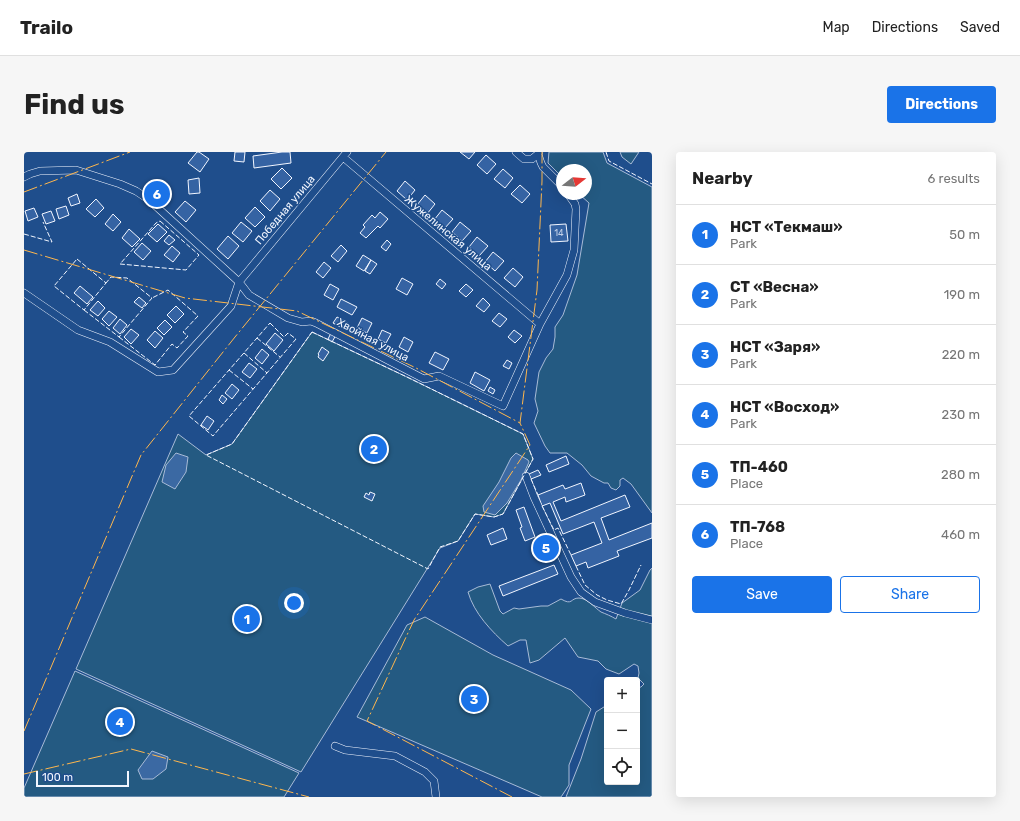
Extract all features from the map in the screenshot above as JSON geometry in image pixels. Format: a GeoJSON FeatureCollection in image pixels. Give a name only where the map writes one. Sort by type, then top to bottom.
{"type":"FeatureCollection","features":[{"type":"Feature","properties":{"kind":"street"},"geometry":{"type":"LineString","coordinates":[[516,152],[524,159],[532,159],[538,153]]}},
{"type":"Feature","properties":{"kind":"street"},"geometry":{"type":"LineString","coordinates":[[538,153],[540,163],[556,180]]}},
{"type":"Feature","properties":{"kind":"street","name":"Победная улица"},"geometry":{"type":"LineString","coordinates":[[239,282],[345,155]]}},
{"type":"Feature","properties":{"kind":"street","name":"Жужелинская улица"},"geometry":{"type":"LineString","coordinates":[[345,155],[540,324]]}},
{"type":"Feature","properties":{"kind":"street","name":"Хвойная улица"},"geometry":{"type":"LineString","coordinates":[[24,177],[40,171],[76,170],[120,184],[136,191],[148,199],[239,282],[249,295],[288,318],[302,322],[316,322],[424,379],[439,376],[503,406],[540,324]]}},
{"type":"Feature","properties":{"kind":"street"},"geometry":{"type":"LineString","coordinates":[[540,324],[567,275],[574,250],[576,209],[572,200]]}},
{"type":"Feature","properties":{"kind":"street"},"geometry":{"type":"LineString","coordinates":[[24,293],[78,330],[110,342],[158,372],[173,370],[231,306],[239,282]]}},
{"type":"Feature","properties":{"kind":"street"},"geometry":{"type":"LineString","coordinates":[[526,476],[534,497],[571,577],[581,592],[594,602],[625,613],[652,620]]}},
{"type":"Feature","properties":{"kind":"street"},"geometry":{"type":"LineString","coordinates":[[335,746],[345,750],[396,756],[425,772],[434,781],[436,797]]}},
{"type":"Feature","properties":{"kind":"shaded area"},"geometry":{"type":"Polygon","coordinates":[[[549,152],[603,152],[607,163],[652,187],[652,513],[631,484],[623,478],[620,480],[620,486],[616,490],[611,488],[608,483],[604,483],[591,476],[582,465],[567,453],[550,453],[534,423],[538,411],[535,399],[539,372],[546,358],[553,349],[555,327],[563,315],[577,275],[589,203],[586,200],[592,200],[592,164],[556,164],[556,171],[548,163],[549,152]]]}},
{"type":"Feature","properties":{"kind":"shaded area"},"geometry":{"type":"Polygon","coordinates":[[[620,152],[639,152],[631,164],[622,157],[620,152]]]}},
{"type":"Feature","properties":{"kind":"shaded area"},"geometry":{"type":"Polygon","coordinates":[[[312,332],[523,434],[533,459],[503,514],[494,517],[475,514],[458,541],[440,548],[301,772],[76,669],[178,434],[206,455],[232,444],[312,332]]]}},
{"type":"Feature","properties":{"kind":"shaded area"},"geometry":{"type":"Polygon","coordinates":[[[176,453],[188,457],[186,472],[175,489],[162,482],[166,465],[176,453]]]}},
{"type":"Feature","properties":{"kind":"shaded area"},"geometry":{"type":"Polygon","coordinates":[[[516,453],[529,462],[521,480],[507,503],[495,515],[484,512],[483,506],[499,482],[511,458],[516,453]]]}},
{"type":"Feature","properties":{"kind":"shaded area"},"geometry":{"type":"Polygon","coordinates":[[[652,568],[652,797],[566,797],[581,759],[596,712],[604,707],[604,785],[640,785],[640,687],[644,684],[640,680],[640,677],[638,677],[638,666],[634,664],[619,674],[606,669],[598,661],[578,657],[565,638],[539,660],[530,663],[526,640],[520,640],[508,646],[484,621],[474,607],[468,592],[478,587],[490,584],[500,611],[503,614],[514,608],[519,609],[548,606],[561,599],[570,602],[576,598],[582,598],[601,612],[616,619],[622,603],[640,590],[652,568]]]}},
{"type":"Feature","properties":{"kind":"shaded area"},"geometry":{"type":"Polygon","coordinates":[[[425,617],[493,655],[571,690],[591,709],[569,765],[569,785],[561,797],[542,797],[357,717],[407,625],[425,617]]]}},
{"type":"Feature","properties":{"kind":"shaded area"},"geometry":{"type":"Polygon","coordinates":[[[75,671],[299,773],[284,797],[24,797],[24,788],[75,671]]]}},
{"type":"Feature","properties":{"kind":"shaded area"},"geometry":{"type":"Polygon","coordinates":[[[152,751],[168,757],[166,769],[153,779],[142,779],[138,770],[152,751]]]}},
{"type":"Feature","properties":{"kind":"building"},"geometry":{"type":"Polygon","coordinates":[[[197,152],[209,159],[200,172],[188,163],[197,152]]]}},
{"type":"Feature","properties":{"kind":"building"},"geometry":{"type":"Polygon","coordinates":[[[235,152],[245,152],[244,162],[234,161],[235,152]]]}},
{"type":"Feature","properties":{"kind":"building"},"geometry":{"type":"Polygon","coordinates":[[[290,152],[291,163],[254,168],[253,156],[290,152]]]}},
{"type":"Feature","properties":{"kind":"building"},"geometry":{"type":"Polygon","coordinates":[[[460,152],[475,152],[469,159],[460,152]]]}},
{"type":"Feature","properties":{"kind":"building"},"geometry":{"type":"Polygon","coordinates":[[[486,155],[496,164],[487,174],[477,165],[486,155]]]}},
{"type":"Feature","properties":{"kind":"building"},"geometry":{"type":"Polygon","coordinates":[[[282,168],[292,178],[281,189],[271,179],[282,168]]]}},
{"type":"Feature","properties":{"kind":"building"},"geometry":{"type":"Polygon","coordinates":[[[503,169],[513,178],[505,188],[494,179],[503,169]]]}},
{"type":"Feature","properties":{"kind":"building"},"geometry":{"type":"Polygon","coordinates":[[[199,178],[200,193],[189,194],[188,180],[199,178]]]}},
{"type":"Feature","properties":{"kind":"building"},"geometry":{"type":"Polygon","coordinates":[[[405,181],[415,190],[407,200],[397,191],[405,181]]]}},
{"type":"Feature","properties":{"kind":"building"},"geometry":{"type":"Polygon","coordinates":[[[520,185],[530,194],[522,203],[511,194],[520,185]]]}},
{"type":"Feature","properties":{"kind":"building"},"geometry":{"type":"Polygon","coordinates":[[[158,189],[161,193],[155,199],[152,196],[158,189]]]}},
{"type":"Feature","properties":{"kind":"building"},"geometry":{"type":"Polygon","coordinates":[[[270,190],[280,199],[270,211],[260,201],[270,190]]]}},
{"type":"Feature","properties":{"kind":"building"},"geometry":{"type":"Polygon","coordinates":[[[77,194],[80,203],[71,206],[68,198],[77,194]]]}},
{"type":"Feature","properties":{"kind":"building"},"geometry":{"type":"Polygon","coordinates":[[[425,195],[435,204],[427,214],[417,205],[425,195]]]}},
{"type":"Feature","properties":{"kind":"building"},"geometry":{"type":"Polygon","coordinates":[[[96,199],[104,208],[95,217],[86,209],[96,199]]]}},
{"type":"Feature","properties":{"kind":"building"},"geometry":{"type":"Polygon","coordinates":[[[185,201],[196,210],[186,222],[175,212],[185,201]]]}},
{"type":"Feature","properties":{"kind":"building"},"geometry":{"type":"Polygon","coordinates":[[[66,206],[69,215],[59,219],[56,209],[66,206]]]}},
{"type":"Feature","properties":{"kind":"building"},"geometry":{"type":"Polygon","coordinates":[[[255,207],[265,217],[255,227],[245,218],[255,207]]]}},
{"type":"Feature","properties":{"kind":"building"},"geometry":{"type":"Polygon","coordinates":[[[34,208],[38,217],[28,221],[25,211],[34,208]]]}},
{"type":"Feature","properties":{"kind":"building"},"geometry":{"type":"Polygon","coordinates":[[[442,210],[453,219],[444,229],[434,220],[442,210]]]}},
{"type":"Feature","properties":{"kind":"building"},"geometry":{"type":"Polygon","coordinates":[[[51,211],[55,221],[46,224],[42,214],[51,211]]]}},
{"type":"Feature","properties":{"kind":"building"},"geometry":{"type":"Polygon","coordinates":[[[380,212],[388,219],[380,228],[378,226],[366,238],[360,233],[365,227],[363,225],[372,215],[375,218],[380,212]]]}},
{"type":"Feature","properties":{"kind":"building"},"geometry":{"type":"Polygon","coordinates":[[[113,214],[121,222],[113,231],[105,224],[113,214]]]}},
{"type":"Feature","properties":{"kind":"building"},"geometry":{"type":"Polygon","coordinates":[[[241,222],[252,231],[243,242],[232,233],[241,222]]]}},
{"type":"Feature","properties":{"kind":"building"},"geometry":{"type":"Polygon","coordinates":[[[460,222],[471,231],[462,241],[452,232],[460,222]]]}},
{"type":"Feature","properties":{"kind":"building"},"geometry":{"type":"Polygon","coordinates":[[[158,224],[167,232],[157,242],[148,234],[158,224]]]}},
{"type":"Feature","properties":{"kind":"building"},"geometry":{"type":"Polygon","coordinates":[[[566,224],[568,241],[551,242],[550,225],[566,224]]]}},
{"type":"Feature","properties":{"kind":"building"},"geometry":{"type":"Polygon","coordinates":[[[129,229],[140,239],[132,247],[122,238],[129,229]]]}},
{"type":"Feature","properties":{"kind":"building"},"geometry":{"type":"Polygon","coordinates":[[[169,235],[175,240],[169,245],[164,241],[169,235]]]}},
{"type":"Feature","properties":{"kind":"building"},"geometry":{"type":"Polygon","coordinates":[[[228,236],[239,246],[228,259],[217,249],[228,236]]]}},
{"type":"Feature","properties":{"kind":"building"},"geometry":{"type":"Polygon","coordinates":[[[477,237],[488,246],[479,256],[469,247],[477,237]]]}},
{"type":"Feature","properties":{"kind":"building"},"geometry":{"type":"Polygon","coordinates":[[[387,240],[391,244],[386,251],[381,247],[387,240]]]}},
{"type":"Feature","properties":{"kind":"building"},"geometry":{"type":"Polygon","coordinates":[[[142,243],[151,251],[143,260],[134,252],[142,243]]]}},
{"type":"Feature","properties":{"kind":"building"},"geometry":{"type":"Polygon","coordinates":[[[341,245],[347,251],[338,262],[331,256],[341,245]]]}},
{"type":"Feature","properties":{"kind":"building"},"geometry":{"type":"Polygon","coordinates":[[[172,246],[180,253],[173,262],[164,255],[172,246]]]}},
{"type":"Feature","properties":{"kind":"building"},"geometry":{"type":"Polygon","coordinates":[[[493,252],[504,261],[495,271],[485,262],[493,252]]]}},
{"type":"Feature","properties":{"kind":"building"},"geometry":{"type":"Polygon","coordinates":[[[363,255],[371,260],[364,271],[356,266],[363,255]]]}},
{"type":"Feature","properties":{"kind":"building"},"geometry":{"type":"Polygon","coordinates":[[[371,260],[377,264],[370,274],[365,271],[371,260]]]}},
{"type":"Feature","properties":{"kind":"building"},"geometry":{"type":"Polygon","coordinates":[[[324,262],[331,268],[323,278],[316,272],[324,262]]]}},
{"type":"Feature","properties":{"kind":"building"},"geometry":{"type":"Polygon","coordinates":[[[513,268],[523,277],[515,287],[504,278],[513,268]]]}},
{"type":"Feature","properties":{"kind":"building"},"geometry":{"type":"Polygon","coordinates":[[[402,278],[413,284],[407,295],[396,289],[402,278]]]}},
{"type":"Feature","properties":{"kind":"building"},"geometry":{"type":"Polygon","coordinates":[[[440,279],[446,284],[442,289],[436,284],[440,279]]]}},
{"type":"Feature","properties":{"kind":"building"},"geometry":{"type":"Polygon","coordinates":[[[330,284],[339,289],[333,300],[324,295],[330,284]]]}},
{"type":"Feature","properties":{"kind":"building"},"geometry":{"type":"Polygon","coordinates":[[[466,284],[473,290],[466,297],[459,291],[466,284]]]}},
{"type":"Feature","properties":{"kind":"building"},"geometry":{"type":"Polygon","coordinates":[[[80,286],[93,297],[87,304],[74,293],[80,286]]]}},
{"type":"Feature","properties":{"kind":"building"},"geometry":{"type":"Polygon","coordinates":[[[139,297],[146,303],[142,308],[134,302],[139,297]]]}},
{"type":"Feature","properties":{"kind":"building"},"geometry":{"type":"Polygon","coordinates":[[[483,298],[490,305],[484,312],[476,306],[483,298]]]}},
{"type":"Feature","properties":{"kind":"building"},"geometry":{"type":"Polygon","coordinates":[[[341,299],[357,307],[352,315],[337,307],[341,299]]]}},
{"type":"Feature","properties":{"kind":"building"},"geometry":{"type":"Polygon","coordinates":[[[98,301],[105,308],[98,316],[90,310],[98,301]]]}},
{"type":"Feature","properties":{"kind":"building"},"geometry":{"type":"Polygon","coordinates":[[[176,306],[184,314],[175,323],[167,315],[176,306]]]}},
{"type":"Feature","properties":{"kind":"building"},"geometry":{"type":"Polygon","coordinates":[[[109,311],[117,317],[109,326],[102,319],[109,311]]]}},
{"type":"Feature","properties":{"kind":"building"},"geometry":{"type":"Polygon","coordinates":[[[499,313],[507,319],[500,327],[492,321],[499,313]]]}},
{"type":"Feature","properties":{"kind":"building"},"geometry":{"type":"Polygon","coordinates":[[[337,317],[347,322],[344,329],[333,323],[337,317]]]}},
{"type":"Feature","properties":{"kind":"building"},"geometry":{"type":"Polygon","coordinates":[[[362,318],[372,323],[367,333],[357,328],[362,318]]]}},
{"type":"Feature","properties":{"kind":"building"},"geometry":{"type":"Polygon","coordinates":[[[120,319],[127,325],[120,334],[113,328],[120,319]]]}},
{"type":"Feature","properties":{"kind":"building"},"geometry":{"type":"Polygon","coordinates":[[[165,320],[172,327],[164,335],[157,328],[165,320]]]}},
{"type":"Feature","properties":{"kind":"building"},"geometry":{"type":"Polygon","coordinates":[[[131,329],[139,335],[131,344],[124,337],[131,329]]]}},
{"type":"Feature","properties":{"kind":"building"},"geometry":{"type":"Polygon","coordinates":[[[382,330],[391,334],[386,343],[378,339],[382,330]]]}},
{"type":"Feature","properties":{"kind":"building"},"geometry":{"type":"Polygon","coordinates":[[[514,330],[522,336],[515,343],[508,337],[514,330]]]}},
{"type":"Feature","properties":{"kind":"building"},"geometry":{"type":"Polygon","coordinates":[[[155,331],[163,338],[155,348],[147,340],[155,331]]]}},
{"type":"Feature","properties":{"kind":"building"},"geometry":{"type":"Polygon","coordinates":[[[275,333],[283,340],[274,351],[266,344],[275,333]]]}},
{"type":"Feature","properties":{"kind":"building"},"geometry":{"type":"Polygon","coordinates":[[[331,333],[336,335],[332,342],[328,339],[331,333]]]}},
{"type":"Feature","properties":{"kind":"building"},"geometry":{"type":"Polygon","coordinates":[[[404,337],[413,342],[408,352],[399,347],[404,337]]]}},
{"type":"Feature","properties":{"kind":"building"},"geometry":{"type":"Polygon","coordinates":[[[322,347],[329,352],[323,361],[318,357],[322,347]]]}},
{"type":"Feature","properties":{"kind":"building"},"geometry":{"type":"Polygon","coordinates":[[[262,349],[269,355],[262,364],[255,358],[262,349]]]}},
{"type":"Feature","properties":{"kind":"building"},"geometry":{"type":"Polygon","coordinates":[[[435,352],[449,359],[443,370],[429,363],[435,352]]]}},
{"type":"Feature","properties":{"kind":"building"},"geometry":{"type":"Polygon","coordinates":[[[507,360],[512,363],[509,369],[503,366],[507,360]]]}},
{"type":"Feature","properties":{"kind":"building"},"geometry":{"type":"Polygon","coordinates":[[[249,363],[257,369],[250,378],[242,372],[249,363]]]}},
{"type":"Feature","properties":{"kind":"building"},"geometry":{"type":"Polygon","coordinates":[[[475,372],[490,380],[484,391],[470,383],[475,372]]]}},
{"type":"Feature","properties":{"kind":"building"},"geometry":{"type":"Polygon","coordinates":[[[232,384],[239,390],[232,399],[225,393],[232,384]]]}},
{"type":"Feature","properties":{"kind":"building"},"geometry":{"type":"Polygon","coordinates":[[[490,387],[495,390],[493,394],[488,391],[490,387]]]}},
{"type":"Feature","properties":{"kind":"building"},"geometry":{"type":"Polygon","coordinates":[[[222,395],[227,399],[223,404],[219,400],[222,395]]]}},
{"type":"Feature","properties":{"kind":"building"},"geometry":{"type":"Polygon","coordinates":[[[207,416],[214,421],[208,430],[201,425],[207,416]]]}},
{"type":"Feature","properties":{"kind":"building"},"geometry":{"type":"Polygon","coordinates":[[[566,456],[569,464],[549,472],[546,465],[566,456]]]}},
{"type":"Feature","properties":{"kind":"building"},"geometry":{"type":"Polygon","coordinates":[[[538,470],[541,475],[531,479],[529,474],[538,470]]]}},
{"type":"Feature","properties":{"kind":"building"},"geometry":{"type":"Polygon","coordinates":[[[581,483],[585,495],[566,502],[565,497],[553,502],[561,521],[625,495],[630,507],[601,518],[609,540],[652,523],[652,538],[617,551],[619,556],[588,568],[586,562],[576,566],[571,555],[602,543],[594,522],[563,534],[550,503],[542,506],[538,495],[563,485],[565,489],[581,483]]]}},
{"type":"Feature","properties":{"kind":"building"},"geometry":{"type":"Polygon","coordinates":[[[370,492],[375,494],[372,501],[364,497],[366,493],[369,495],[370,492]]]}},
{"type":"Feature","properties":{"kind":"building"},"geometry":{"type":"Polygon","coordinates":[[[524,507],[535,537],[525,541],[516,510],[524,507]]]}},
{"type":"Feature","properties":{"kind":"building"},"geometry":{"type":"Polygon","coordinates":[[[503,528],[507,539],[491,545],[487,535],[503,528]]]}},
{"type":"Feature","properties":{"kind":"building"},"geometry":{"type":"Polygon","coordinates":[[[547,543],[550,550],[545,552],[542,545],[547,543]]]}},
{"type":"Feature","properties":{"kind":"building"},"geometry":{"type":"Polygon","coordinates":[[[554,565],[558,574],[503,596],[499,586],[554,565]]]}},
{"type":"Feature","properties":{"kind":"fence"},"geometry":{"type":"LineString","coordinates":[[606,152],[609,161],[652,184]]}},
{"type":"Feature","properties":{"kind":"fence"},"geometry":{"type":"LineString","coordinates":[[160,221],[199,255],[186,270],[120,264],[156,223],[160,221]]}},
{"type":"Feature","properties":{"kind":"fence"},"geometry":{"type":"LineString","coordinates":[[24,234],[52,242],[43,222]]}},
{"type":"Feature","properties":{"kind":"fence"},"geometry":{"type":"LineString","coordinates":[[77,259],[106,283],[84,310],[54,286],[77,259]]}},
{"type":"Feature","properties":{"kind":"fence"},"geometry":{"type":"LineString","coordinates":[[84,310],[119,337],[152,298],[127,278],[111,277],[106,283]]}},
{"type":"Feature","properties":{"kind":"fence"},"geometry":{"type":"LineString","coordinates":[[119,337],[155,365],[172,344],[177,348],[188,336],[183,332],[198,316],[168,290],[152,298]]}},
{"type":"Feature","properties":{"kind":"fence"},"geometry":{"type":"LineString","coordinates":[[270,323],[284,337],[288,333],[296,339],[213,436],[189,416],[270,323]]}},
{"type":"Feature","properties":{"kind":"fence"},"geometry":{"type":"LineString","coordinates":[[312,332],[523,434],[533,459],[503,514],[494,517],[475,514],[458,541],[440,547],[428,569],[206,455],[232,444],[312,332]]}},
{"type":"Feature","properties":{"kind":"fence"},"geometry":{"type":"LineString","coordinates":[[257,338],[280,357]]}},
{"type":"Feature","properties":{"kind":"fence"},"geometry":{"type":"LineString","coordinates":[[244,353],[267,373]]}},
{"type":"Feature","properties":{"kind":"fence"},"geometry":{"type":"LineString","coordinates":[[229,370],[253,389]]}},
{"type":"Feature","properties":{"kind":"fence"},"geometry":{"type":"LineString","coordinates":[[531,479],[538,495]]}},
{"type":"Feature","properties":{"kind":"fence"},"geometry":{"type":"LineString","coordinates":[[542,506],[554,530],[558,528],[571,555]]}},
{"type":"Feature","properties":{"kind":"fence"},"geometry":{"type":"LineString","coordinates":[[576,566],[585,585],[597,595],[621,604],[641,565]]}},
{"type":"Feature","properties":{"kind":"power"},"geometry":{"type":"LineString","coordinates":[[24,192],[130,152]]}},
{"type":"Feature","properties":{"kind":"power"},"geometry":{"type":"LineString","coordinates":[[24,731],[141,455],[386,152]]}},
{"type":"Feature","properties":{"kind":"power"},"geometry":{"type":"LineString","coordinates":[[512,797],[367,721],[414,620],[530,445],[520,423],[537,290],[542,152]]}},
{"type":"Feature","properties":{"kind":"power"},"geometry":{"type":"LineString","coordinates":[[24,250],[185,298],[297,311],[416,368],[520,423]]}},
{"type":"Feature","properties":{"kind":"power"},"geometry":{"type":"LineString","coordinates":[[24,774],[131,749],[309,797]]}},
{"type":"Feature","properties":{"kind":"place","name":"ТП-768"},"geometry":{"type":"Point","coordinates":[157,194]}},
{"type":"Feature","properties":{"kind":"place","name":"СТ «Весна»"},"geometry":{"type":"Point","coordinates":[374,449]}},
{"type":"Feature","properties":{"kind":"place","name":"ТП-460"},"geometry":{"type":"Point","coordinates":[546,548]}},
{"type":"Feature","properties":{"kind":"place","name":"НСТ «Текмаш»"},"geometry":{"type":"Point","coordinates":[247,619]}},
{"type":"Feature","properties":{"kind":"place","name":"НСТ «Заря»"},"geometry":{"type":"Point","coordinates":[474,699]}},
{"type":"Feature","properties":{"kind":"place","name":"НСТ «Восход»"},"geometry":{"type":"Point","coordinates":[120,722]}}]}
